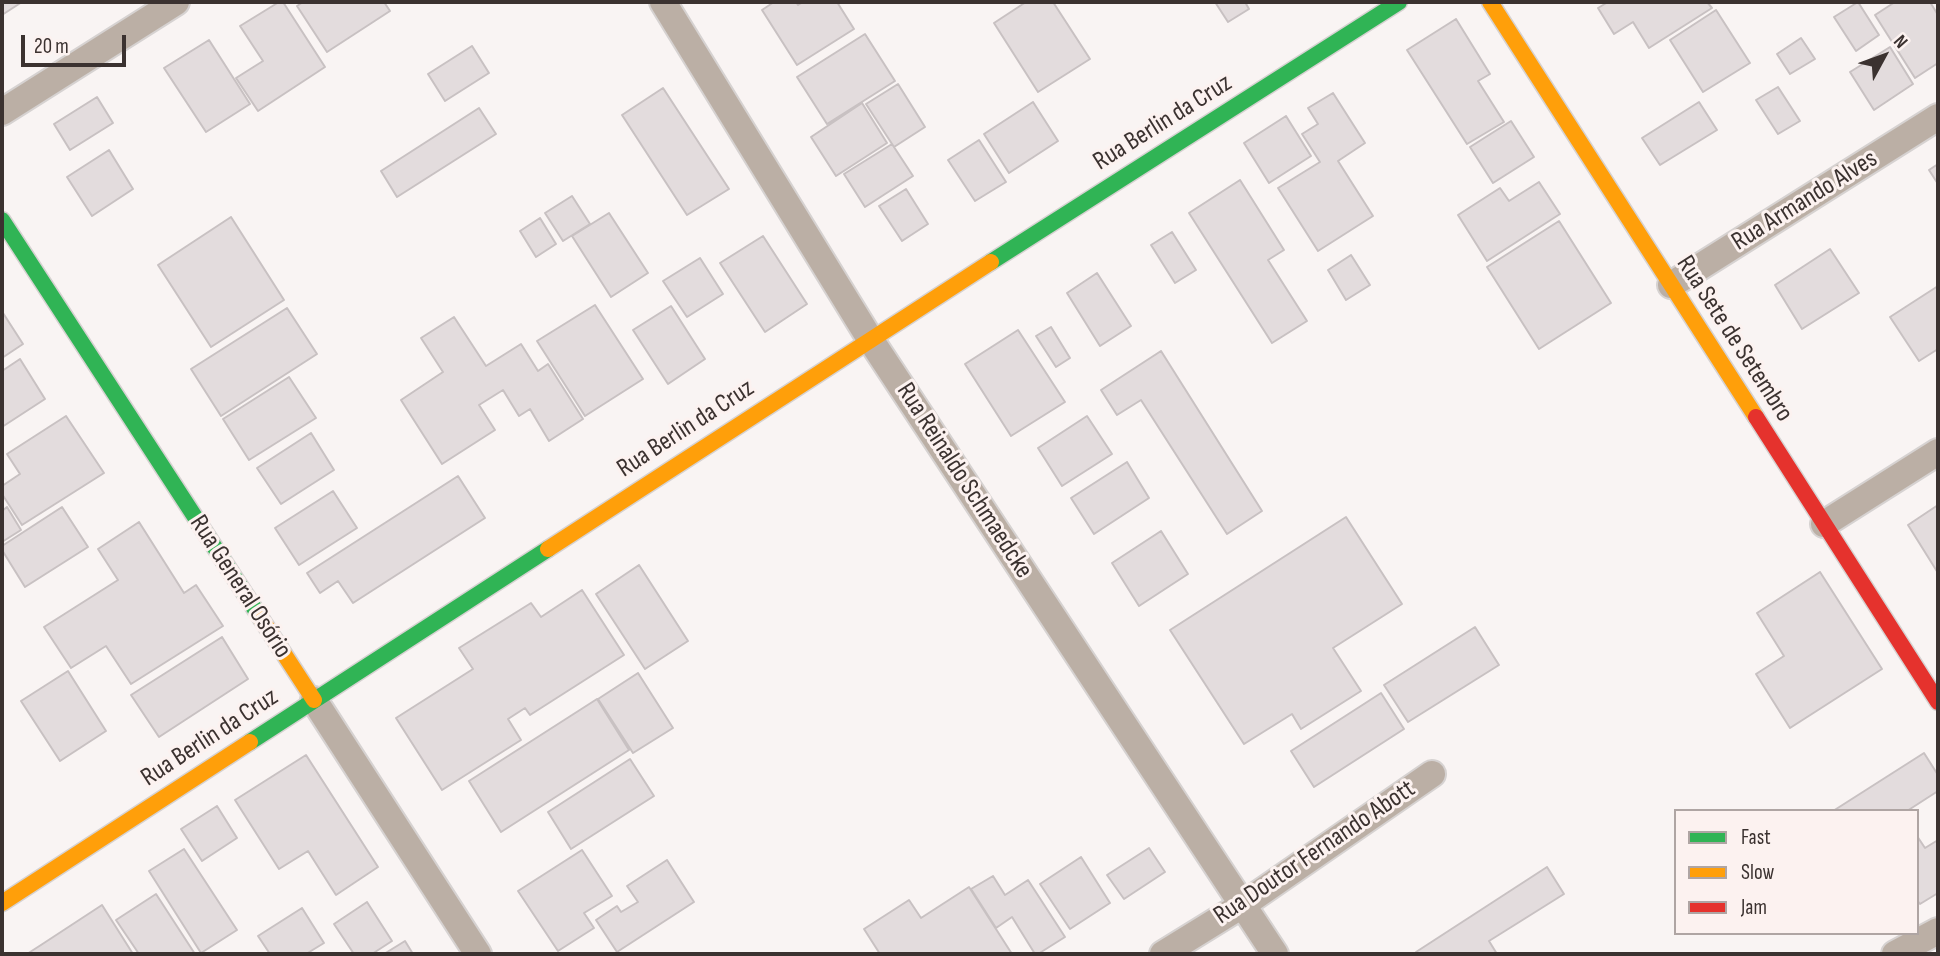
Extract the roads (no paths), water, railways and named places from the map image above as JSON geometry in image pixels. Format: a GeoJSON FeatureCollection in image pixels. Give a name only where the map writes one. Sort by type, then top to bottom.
{"type":"FeatureCollection","features":[{"type":"Feature","properties":{"kind":"street"},"geometry":{"type":"LineString","coordinates":[[2,112],[176,2]]}},
{"type":"Feature","properties":{"kind":"street","name":"Rua Reinaldo Schmaedcke"},"geometry":{"type":"LineString","coordinates":[[663,2],[870,339],[1275,954]]}},
{"type":"Feature","properties":{"kind":"street","name":"Rua Berlin da Cruz"},"geometry":{"type":"LineString","coordinates":[[2,903],[870,339],[1399,2]]}},
{"type":"Feature","properties":{"kind":"street","name":"Rua Sete de Setembro"},"geometry":{"type":"LineString","coordinates":[[1490,2],[1938,702]]}},
{"type":"Feature","properties":{"kind":"street","name":"Rua Armando Alves"},"geometry":{"type":"LineString","coordinates":[[1671,285],[1938,117]]}},
{"type":"Feature","properties":{"kind":"street","name":"Rua General Osório"},"geometry":{"type":"LineString","coordinates":[[2,220],[478,954]]}},
{"type":"Feature","properties":{"kind":"street"},"geometry":{"type":"LineString","coordinates":[[1824,524],[1938,452]]}},
{"type":"Feature","properties":{"kind":"street","name":"Rua Doutor Fernando Abott"},"geometry":{"type":"LineString","coordinates":[[1163,954],[1244,904],[1432,774]]}},
{"type":"Feature","properties":{"kind":"street"},"geometry":{"type":"LineString","coordinates":[[1895,954],[1938,931]]}}]}
